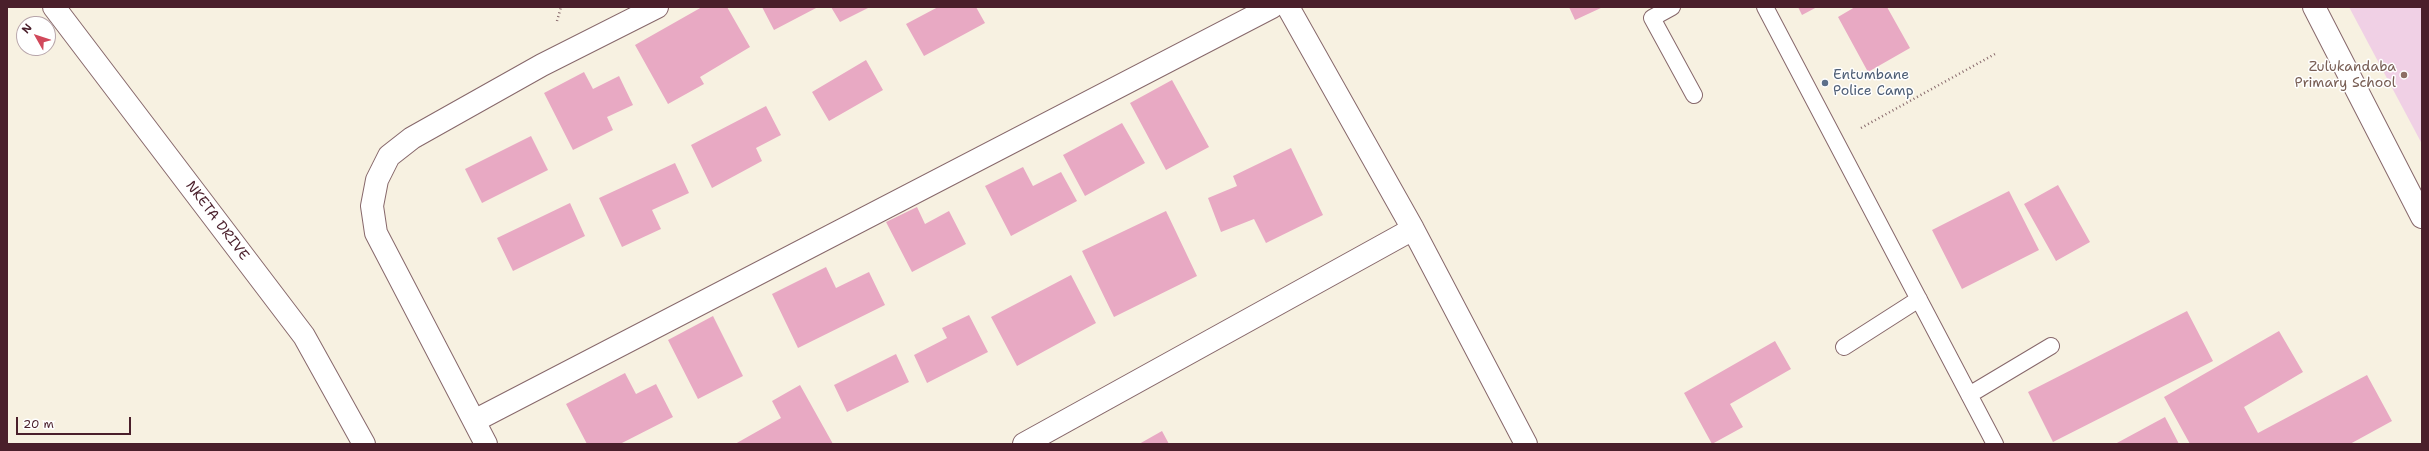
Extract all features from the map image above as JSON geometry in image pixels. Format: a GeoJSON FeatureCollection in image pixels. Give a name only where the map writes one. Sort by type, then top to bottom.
{"type":"FeatureCollection","features":[{"type":"Feature","properties":{"kind":"street","name":"NKETA DRIVE"},"geometry":{"type":"LineString","coordinates":[[54,7],[304,336],[364,444]]}},
{"type":"Feature","properties":{"kind":"street"},"geometry":{"type":"LineString","coordinates":[[486,444],[376,233],[372,206],[377,180],[389,156],[412,138],[542,65],[657,7]]}},
{"type":"Feature","properties":{"kind":"street"},"geometry":{"type":"LineString","coordinates":[[474,421],[1272,7]]}},
{"type":"Feature","properties":{"kind":"street"},"geometry":{"type":"LineString","coordinates":[[1288,7],[1413,230],[1526,444]]}},
{"type":"Feature","properties":{"kind":"street"},"geometry":{"type":"LineString","coordinates":[[2314,7],[2422,217]]}},
{"type":"Feature","properties":{"kind":"street"},"geometry":{"type":"LineString","coordinates":[[1024,444],[1413,230]]}},
{"type":"Feature","properties":{"kind":"lane"},"geometry":{"type":"LineString","coordinates":[[1672,7],[1652,18],[1694,95]]}},
{"type":"Feature","properties":{"kind":"lane"},"geometry":{"type":"LineString","coordinates":[[1765,7],[1995,444]]}},
{"type":"Feature","properties":{"kind":"lane"},"geometry":{"type":"LineString","coordinates":[[1844,347],[1919,299]]}},
{"type":"Feature","properties":{"kind":"lane"},"geometry":{"type":"LineString","coordinates":[[1969,394],[2051,346]]}},
{"type":"Feature","properties":{"kind":"path"},"geometry":{"type":"LineString","coordinates":[[1836,142],[1995,54]]}},
{"type":"Feature","properties":{"kind":"shaded area","name":"Zulukandaba Primary School"},"geometry":{"type":"Polygon","coordinates":[[[2349,7],[2422,7],[2422,144],[2349,7]]]}},
{"type":"Feature","properties":{"kind":"building"},"geometry":{"type":"Polygon","coordinates":[[[702,7],[727,7],[750,47],[700,77],[704,84],[668,104],[635,45],[702,7]]]}},
{"type":"Feature","properties":{"kind":"building"},"geometry":{"type":"Polygon","coordinates":[[[762,7],[818,7],[774,30],[762,7]]]}},
{"type":"Feature","properties":{"kind":"building"},"geometry":{"type":"Polygon","coordinates":[[[831,7],[870,7],[840,22],[831,7]]]}},
{"type":"Feature","properties":{"kind":"building"},"geometry":{"type":"Polygon","coordinates":[[[938,7],[976,7],[985,23],[924,56],[906,24],[938,7]]]}},
{"type":"Feature","properties":{"kind":"building"},"geometry":{"type":"Polygon","coordinates":[[[1569,7],[1603,7],[1575,20],[1569,7]]]}},
{"type":"Feature","properties":{"kind":"building"},"geometry":{"type":"Polygon","coordinates":[[[1798,7],[1817,7],[1802,15],[1798,7]]]}},
{"type":"Feature","properties":{"kind":"building"},"geometry":{"type":"Polygon","coordinates":[[[1855,7],[1887,7],[1910,48],[1868,72],[1838,17],[1855,7]]]}},
{"type":"Feature","properties":{"kind":"building"},"geometry":{"type":"Polygon","coordinates":[[[866,60],[883,90],[829,121],[812,92],[866,60]]]}},
{"type":"Feature","properties":{"kind":"building"},"geometry":{"type":"Polygon","coordinates":[[[584,72],[593,89],[619,76],[633,105],[607,117],[613,130],[573,150],[544,93],[584,72]]]}},
{"type":"Feature","properties":{"kind":"building"},"geometry":{"type":"Polygon","coordinates":[[[1172,80],[1209,147],[1166,170],[1130,103],[1172,80]]]}},
{"type":"Feature","properties":{"kind":"building"},"geometry":{"type":"Polygon","coordinates":[[[766,106],[781,135],[756,148],[762,161],[712,188],[691,145],[766,106]]]}},
{"type":"Feature","properties":{"kind":"building"},"geometry":{"type":"Polygon","coordinates":[[[1122,123],[1145,163],[1085,196],[1063,155],[1122,123]]]}},
{"type":"Feature","properties":{"kind":"building"},"geometry":{"type":"Polygon","coordinates":[[[531,136],[548,170],[482,203],[465,169],[531,136]]]}},
{"type":"Feature","properties":{"kind":"building"},"geometry":{"type":"Polygon","coordinates":[[[1291,148],[1323,215],[1266,243],[1254,219],[1221,232],[1208,198],[1237,186],[1233,176],[1291,148]]]}},
{"type":"Feature","properties":{"kind":"building"},"geometry":{"type":"Polygon","coordinates":[[[675,163],[689,193],[652,210],[661,229],[622,247],[599,198],[675,163]]]}},
{"type":"Feature","properties":{"kind":"building"},"geometry":{"type":"Polygon","coordinates":[[[1023,167],[1033,186],[1061,172],[1077,201],[1011,236],[985,186],[1023,167]]]}},
{"type":"Feature","properties":{"kind":"building"},"geometry":{"type":"Polygon","coordinates":[[[2058,185],[2090,242],[2056,261],[2024,204],[2058,185]]]}},
{"type":"Feature","properties":{"kind":"building"},"geometry":{"type":"Polygon","coordinates":[[[2009,191],[2039,250],[1962,289],[1932,230],[2009,191]]]}},
{"type":"Feature","properties":{"kind":"building"},"geometry":{"type":"Polygon","coordinates":[[[570,203],[585,236],[513,271],[497,238],[570,203]]]}},
{"type":"Feature","properties":{"kind":"building"},"geometry":{"type":"Polygon","coordinates":[[[917,207],[925,224],[949,211],[966,244],[912,272],[886,222],[917,207]]]}},
{"type":"Feature","properties":{"kind":"building"},"geometry":{"type":"Polygon","coordinates":[[[1166,211],[1197,276],[1114,317],[1082,251],[1166,211]]]}},
{"type":"Feature","properties":{"kind":"building"},"geometry":{"type":"Polygon","coordinates":[[[826,267],[836,288],[869,272],[885,305],[798,348],[772,294],[826,267]]]}},
{"type":"Feature","properties":{"kind":"building"},"geometry":{"type":"Polygon","coordinates":[[[1071,275],[1096,323],[1017,366],[991,317],[1071,275]]]}},
{"type":"Feature","properties":{"kind":"building"},"geometry":{"type":"Polygon","coordinates":[[[2187,311],[2213,361],[2053,442],[2028,392],[2187,311]]]}},
{"type":"Feature","properties":{"kind":"building"},"geometry":{"type":"Polygon","coordinates":[[[969,315],[988,352],[927,383],[914,355],[947,338],[942,328],[969,315]]]}},
{"type":"Feature","properties":{"kind":"building"},"geometry":{"type":"Polygon","coordinates":[[[713,316],[743,376],[698,399],[668,340],[713,316]]]}},
{"type":"Feature","properties":{"kind":"building"},"geometry":{"type":"Polygon","coordinates":[[[2279,331],[2303,372],[2244,407],[2258,433],[2367,375],[2392,421],[2350,444],[2190,444],[2164,397],[2279,331]]]}},
{"type":"Feature","properties":{"kind":"building"},"geometry":{"type":"Polygon","coordinates":[[[1775,341],[1791,369],[1730,404],[1743,427],[1712,444],[1684,393],[1775,341]]]}},
{"type":"Feature","properties":{"kind":"building"},"geometry":{"type":"Polygon","coordinates":[[[896,354],[909,382],[847,412],[834,385],[896,354]]]}},
{"type":"Feature","properties":{"kind":"building"},"geometry":{"type":"Polygon","coordinates":[[[625,373],[636,394],[656,384],[673,417],[620,444],[587,444],[566,404],[625,373]]]}},
{"type":"Feature","properties":{"kind":"building"},"geometry":{"type":"Polygon","coordinates":[[[800,385],[833,444],[735,444],[781,418],[772,401],[800,385]]]}},
{"type":"Feature","properties":{"kind":"building"},"geometry":{"type":"Polygon","coordinates":[[[2165,417],[2179,444],[2115,444],[2165,417]]]}},
{"type":"Feature","properties":{"kind":"building"},"geometry":{"type":"Polygon","coordinates":[[[1162,431],[1169,444],[1139,444],[1162,431]]]}},
{"type":"Feature","properties":{"kind":"place","name":"Zulukandaba Primary School"},"geometry":{"type":"Point","coordinates":[2404,75]}},
{"type":"Feature","properties":{"kind":"place","name":"Entumbane Police Camp"},"geometry":{"type":"Point","coordinates":[1825,83]}}]}
